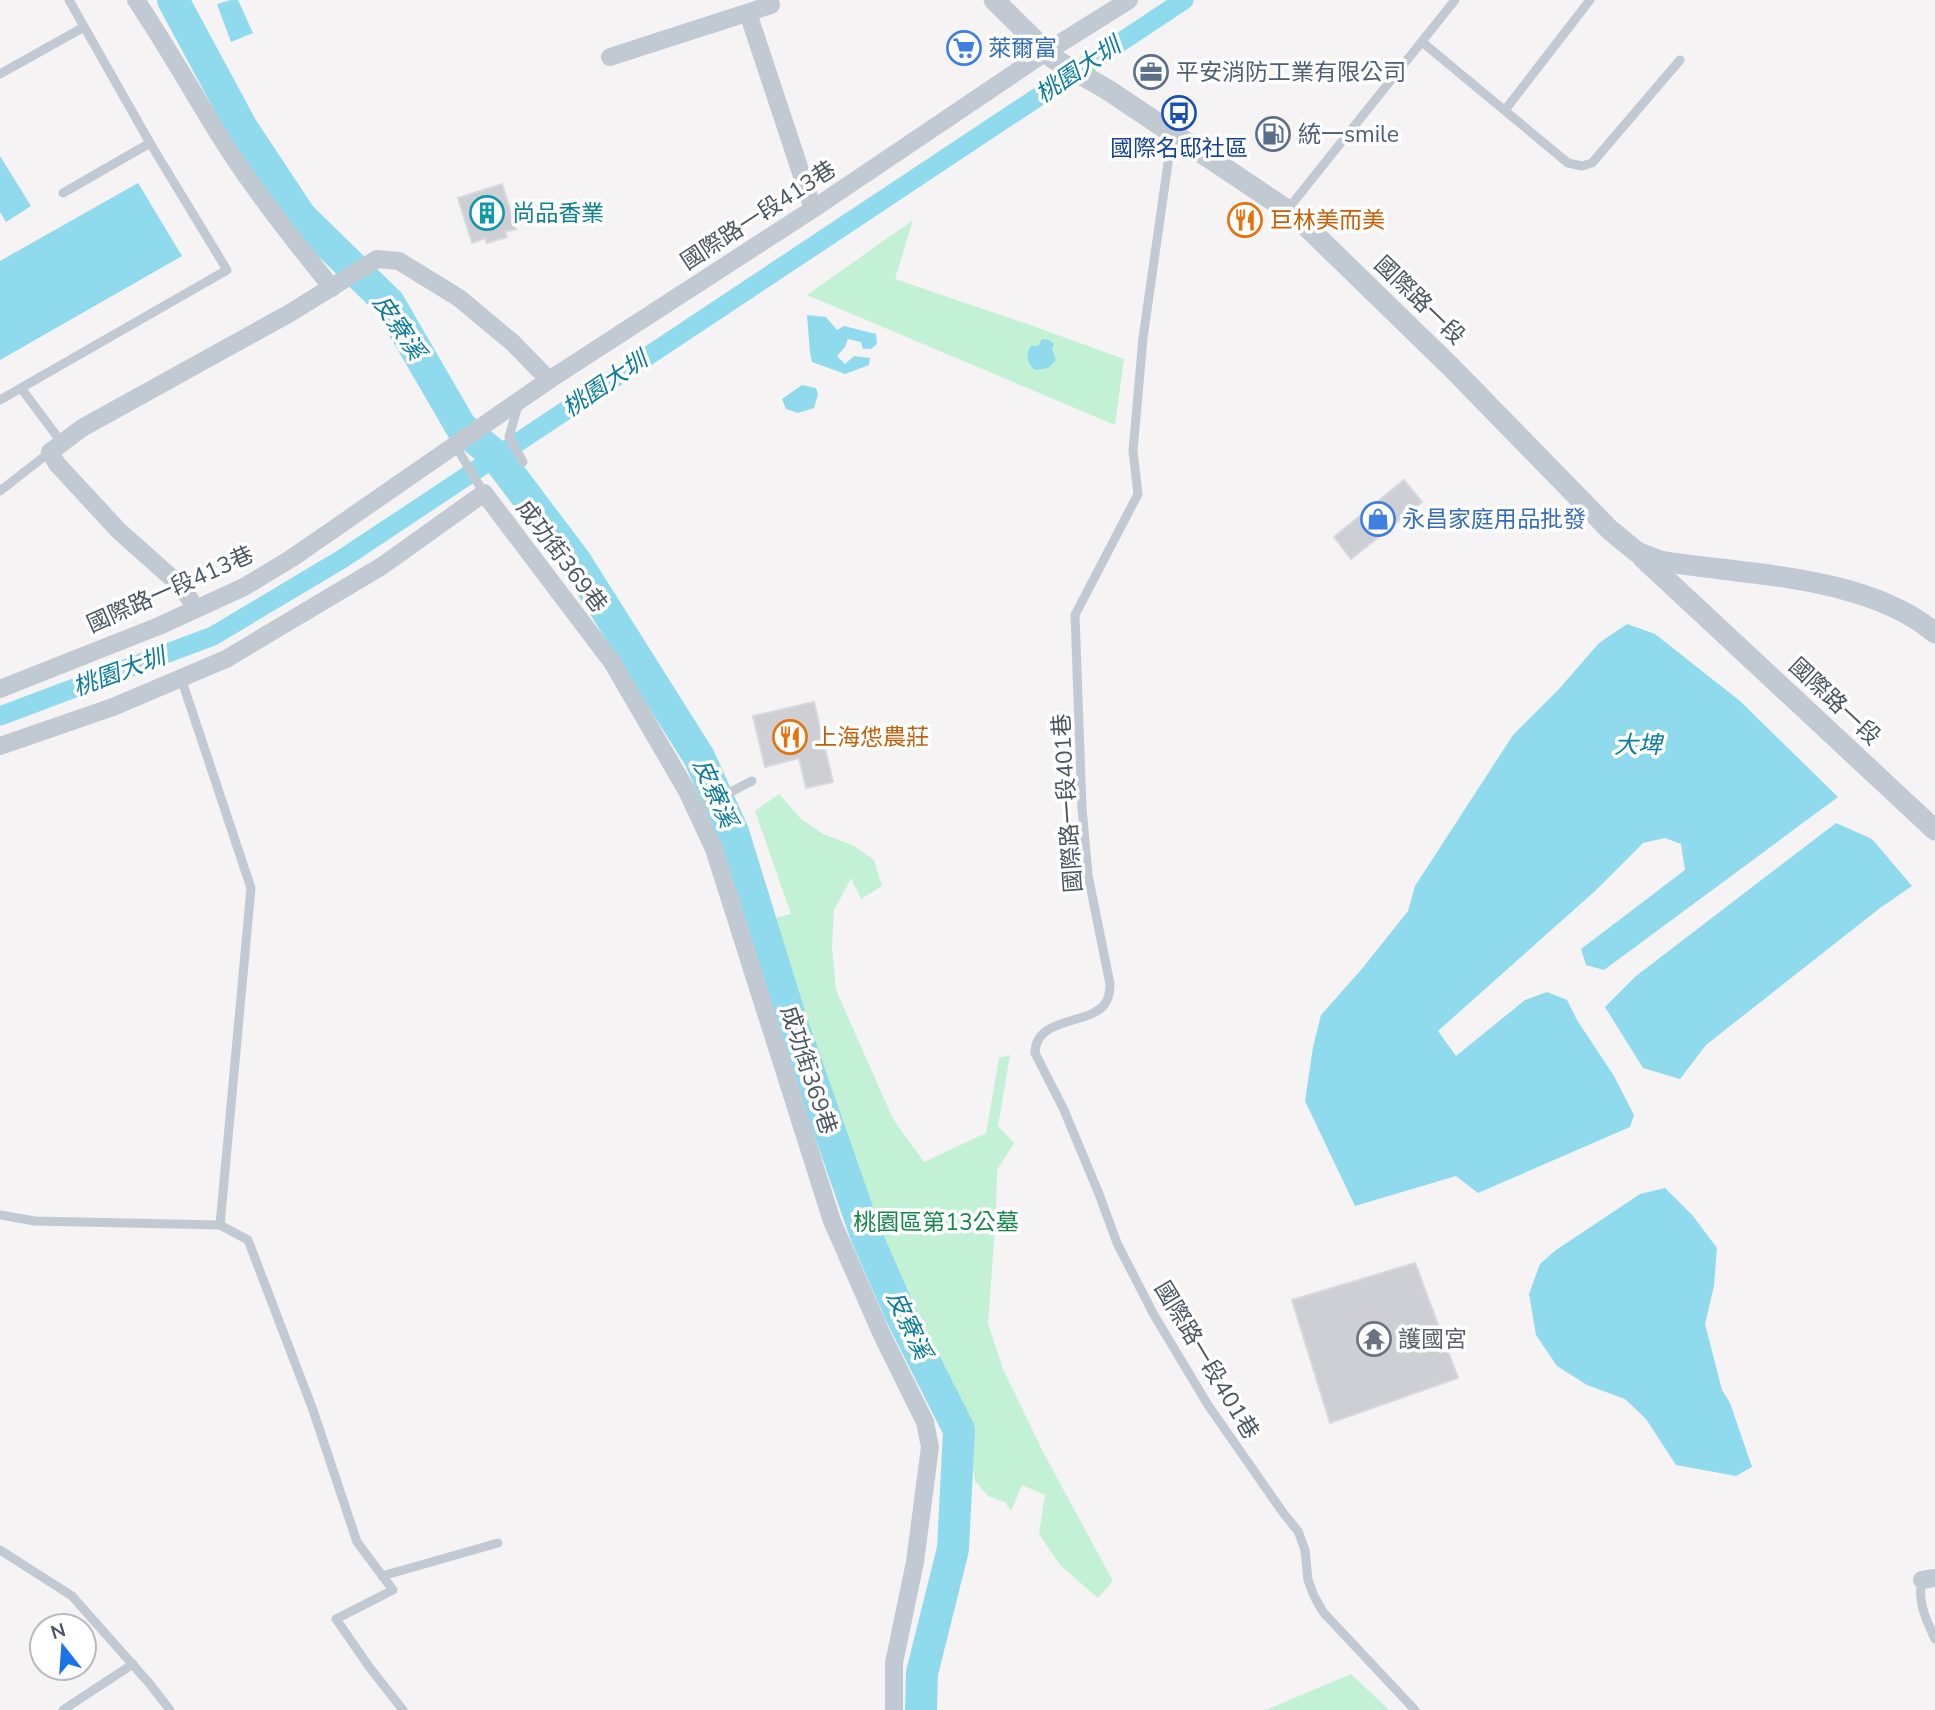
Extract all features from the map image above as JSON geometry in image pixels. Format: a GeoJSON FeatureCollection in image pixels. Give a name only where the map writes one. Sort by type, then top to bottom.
{"type":"FeatureCollection","features":[{"type":"Feature","properties":{"kind":"street"},"geometry":{"type":"LineString","coordinates":[[136,0],[224,143],[290,234],[336,285]]}},
{"type":"Feature","properties":{"kind":"street"},"geometry":{"type":"LineString","coordinates":[[994,0],[1050,56]]}},
{"type":"Feature","properties":{"kind":"street","name":"國際路一段413巷"},"geometry":{"type":"LineString","coordinates":[[0,689],[196,609],[244,587],[292,558],[549,380],[1050,56],[1129,0]]}},
{"type":"Feature","properties":{"kind":"street"},"geometry":{"type":"LineString","coordinates":[[610,57],[771,5]]}},
{"type":"Feature","properties":{"kind":"street"},"geometry":{"type":"LineString","coordinates":[[748,13],[813,209]]}},
{"type":"Feature","properties":{"kind":"street","name":"國際路一段"},"geometry":{"type":"LineString","coordinates":[[1050,56],[1108,90],[1287,210],[1306,226],[1452,368],[1611,530],[1935,830]]}},
{"type":"Feature","properties":{"kind":"street"},"geometry":{"type":"LineString","coordinates":[[196,609],[183,587],[120,531],[57,464],[56,447],[82,428],[290,313],[377,260],[399,261],[459,298],[513,343],[549,380]]}},
{"type":"Feature","properties":{"kind":"street"},"geometry":{"type":"LineString","coordinates":[[0,746],[113,707],[226,659],[382,566],[484,493]]}},
{"type":"Feature","properties":{"kind":"street","name":"成功街369巷"},"geometry":{"type":"LineString","coordinates":[[484,493],[612,662],[687,791],[714,849],[832,1221],[882,1335],[925,1422],[930,1447],[915,1562],[894,1663],[894,1710]]}},
{"type":"Feature","properties":{"kind":"street","name":"國際路一段"},"geometry":{"type":"LineString","coordinates":[[1637,552],[1660,562],[1839,588],[1888,605],[1918,620],[1935,633]]}},
{"type":"Feature","properties":{"kind":"lane"},"geometry":{"type":"LineString","coordinates":[[0,400],[227,270],[150,143],[69,0]]}},
{"type":"Feature","properties":{"kind":"lane"},"geometry":{"type":"LineString","coordinates":[[1287,210],[1455,0]]}},
{"type":"Feature","properties":{"kind":"lane"},"geometry":{"type":"LineString","coordinates":[[1506,110],[1590,0]]}},
{"type":"Feature","properties":{"kind":"lane"},"geometry":{"type":"LineString","coordinates":[[0,74],[84,27]]}},
{"type":"Feature","properties":{"kind":"lane"},"geometry":{"type":"LineString","coordinates":[[1422,42],[1568,163],[1582,166],[1592,163],[1680,60]]}},
{"type":"Feature","properties":{"kind":"lane","name":"國際路一段401巷"},"geometry":{"type":"LineString","coordinates":[[1172,134],[1143,338],[1133,451],[1138,494],[1074,615],[1082,808],[1088,875],[1110,984],[1109,997],[1099,1010],[1040,1035],[1035,1045],[1035,1053],[1064,1110],[1117,1243],[1154,1315],[1208,1405],[1298,1531],[1305,1550],[1308,1580],[1323,1612],[1415,1710]]}},
{"type":"Feature","properties":{"kind":"lane"},"geometry":{"type":"LineString","coordinates":[[62,193],[150,143]]}},
{"type":"Feature","properties":{"kind":"lane"},"geometry":{"type":"LineString","coordinates":[[0,491],[56,447],[21,388]]}},
{"type":"Feature","properties":{"kind":"lane"},"geometry":{"type":"LineString","coordinates":[[520,400],[509,437],[523,462]]}},
{"type":"Feature","properties":{"kind":"lane"},"geometry":{"type":"LineString","coordinates":[[455,445],[484,493]]}},
{"type":"Feature","properties":{"kind":"lane"},"geometry":{"type":"LineString","coordinates":[[181,678],[251,888],[220,1225]]}},
{"type":"Feature","properties":{"kind":"lane"},"geometry":{"type":"LineString","coordinates":[[696,810],[751,781]]}},
{"type":"Feature","properties":{"kind":"lane"},"geometry":{"type":"LineString","coordinates":[[0,1215],[35,1221],[220,1225],[248,1240],[313,1410],[358,1542],[393,1590],[336,1619],[403,1710]]}},
{"type":"Feature","properties":{"kind":"lane"},"geometry":{"type":"LineString","coordinates":[[382,1576],[498,1543]]}},
{"type":"Feature","properties":{"kind":"lane"},"geometry":{"type":"LineString","coordinates":[[0,1550],[72,1596],[170,1710]]}},
{"type":"Feature","properties":{"kind":"lane"},"geometry":{"type":"LineString","coordinates":[[1928,1579],[1919,1592],[1923,1611],[1935,1639]]}},
{"type":"Feature","properties":{"kind":"lane"},"geometry":{"type":"LineString","coordinates":[[63,1710],[132,1664]]}},
{"type":"Feature","properties":{"kind":"green space"},"geometry":{"type":"Polygon","coordinates":[[[913,220],[895,279],[1124,359],[1115,425],[807,295],[913,220]]]}},
{"type":"Feature","properties":{"kind":"green space","name":"桃園區第13公墓"},"geometry":{"type":"Polygon","coordinates":[[[779,794],[801,819],[823,834],[854,846],[874,860],[882,886],[861,899],[851,878],[834,910],[832,947],[836,990],[893,1119],[924,1162],[986,1133],[999,1058],[1010,1055],[998,1126],[1014,1143],[997,1170],[988,1324],[1003,1369],[1043,1452],[1113,1581],[1098,1598],[1060,1565],[1039,1534],[1045,1495],[1022,1485],[1011,1511],[1005,1502],[988,1496],[975,1481],[967,1424],[872,1229],[780,955],[771,919],[791,914],[755,811],[779,794]]]}},
{"type":"Feature","properties":{"kind":"green space"},"geometry":{"type":"Polygon","coordinates":[[[1351,1674],[1389,1710],[1266,1710],[1351,1674]]]}},
{"type":"Feature","properties":{"kind":"water"},"geometry":{"type":"Polygon","coordinates":[[[238,0],[253,33],[231,42],[217,4],[238,0]]]}},
{"type":"Feature","properties":{"kind":"water"},"geometry":{"type":"Polygon","coordinates":[[[0,156],[31,206],[6,222],[0,212],[0,156]]]}},
{"type":"Feature","properties":{"kind":"water"},"geometry":{"type":"Polygon","coordinates":[[[138,183],[182,256],[0,360],[0,261],[138,183]]]}},
{"type":"Feature","properties":{"kind":"water"},"geometry":{"type":"Polygon","coordinates":[[[807,315],[826,317],[837,330],[844,326],[876,334],[877,344],[871,349],[863,349],[861,342],[848,339],[837,356],[845,364],[854,356],[870,358],[869,365],[845,374],[812,362],[807,315]]]}},
{"type":"Feature","properties":{"kind":"water"},"geometry":{"type":"Polygon","coordinates":[[[1042,339],[1054,344],[1052,349],[1056,360],[1048,368],[1035,370],[1029,362],[1028,353],[1031,346],[1038,346],[1042,339]]]}},
{"type":"Feature","properties":{"kind":"water"},"geometry":{"type":"Polygon","coordinates":[[[802,385],[816,388],[818,394],[814,408],[798,413],[786,409],[782,399],[802,385]]]}},
{"type":"Feature","properties":{"kind":"water","name":"大埤"},"geometry":{"type":"Polygon","coordinates":[[[1627,624],[1655,634],[1740,701],[1838,797],[1604,970],[1586,965],[1581,949],[1685,870],[1681,844],[1665,838],[1643,843],[1594,892],[1438,1031],[1456,1056],[1525,1000],[1547,992],[1567,1000],[1614,1076],[1634,1115],[1630,1127],[1478,1193],[1456,1176],[1355,1206],[1305,1101],[1321,1015],[1408,911],[1415,886],[1513,735],[1559,689],[1599,643],[1627,624]]]}},
{"type":"Feature","properties":{"kind":"water"},"geometry":{"type":"Polygon","coordinates":[[[1836,823],[1872,839],[1912,886],[1880,908],[1706,1045],[1680,1079],[1643,1068],[1605,1007],[1636,976],[1836,823]]]}},
{"type":"Feature","properties":{"kind":"water"},"geometry":{"type":"Polygon","coordinates":[[[1665,1188],[1693,1216],[1717,1248],[1714,1286],[1705,1324],[1722,1390],[1730,1403],[1752,1467],[1736,1476],[1676,1465],[1646,1419],[1625,1399],[1587,1385],[1557,1366],[1536,1335],[1529,1294],[1540,1264],[1556,1250],[1640,1194],[1665,1188]]]}},
{"type":"Feature","properties":{"kind":"building","name":"尚品香業"},"geometry":{"type":"Polygon","coordinates":[[[502,184],[516,229],[505,232],[507,237],[487,243],[485,238],[472,243],[458,198],[502,184]]]}},
{"type":"Feature","properties":{"kind":"building","name":"永昌家庭用品批發"},"geometry":{"type":"Polygon","coordinates":[[[1404,480],[1422,502],[1351,559],[1334,537],[1404,480]]]}},
{"type":"Feature","properties":{"kind":"building","name":"上海怹農莊"},"geometry":{"type":"Polygon","coordinates":[[[814,702],[833,782],[806,788],[799,758],[765,767],[753,716],[814,702]]]}},
{"type":"Feature","properties":{"kind":"building","name":"護國宮"},"geometry":{"type":"Polygon","coordinates":[[[1415,1263],[1458,1378],[1330,1423],[1292,1300],[1415,1263]]]}},
{"type":"Feature","properties":{"kind":"waterway","name":"皮寮溪"},"geometry":{"type":"LineString","coordinates":[[173,0],[242,128],[301,217],[389,303],[461,427],[496,456],[576,562],[699,757],[733,832],[791,1020],[866,1235],[901,1315],[959,1430],[953,1549],[922,1673],[921,1710]]}},
{"type":"Feature","properties":{"kind":"waterway","name":"桃園大圳"},"geometry":{"type":"LineString","coordinates":[[0,716],[213,636],[342,559],[1184,0]]}},
{"type":"Feature","properties":{"kind":"place","name":"萊爾富"},"geometry":{"type":"Point","coordinates":[964,48]}},
{"type":"Feature","properties":{"kind":"place","name":"平安消防工業有限公司"},"geometry":{"type":"Point","coordinates":[1151,72]}},
{"type":"Feature","properties":{"kind":"place","name":"國際名邸社區"},"geometry":{"type":"Point","coordinates":[1179,113]}},
{"type":"Feature","properties":{"kind":"place","name":"統一smile"},"geometry":{"type":"Point","coordinates":[1273,134]}},
{"type":"Feature","properties":{"kind":"place","name":"尚品香業"},"geometry":{"type":"Point","coordinates":[487,213]}},
{"type":"Feature","properties":{"kind":"place","name":"巨林美而美"},"geometry":{"type":"Point","coordinates":[1245,220]}},
{"type":"Feature","properties":{"kind":"place","name":"永昌家庭用品批發"},"geometry":{"type":"Point","coordinates":[1378,519]}},
{"type":"Feature","properties":{"kind":"place","name":"上海怹農莊"},"geometry":{"type":"Point","coordinates":[790,737]}},
{"type":"Feature","properties":{"kind":"place","name":"護國宮"},"geometry":{"type":"Point","coordinates":[1374,1339]}}]}
